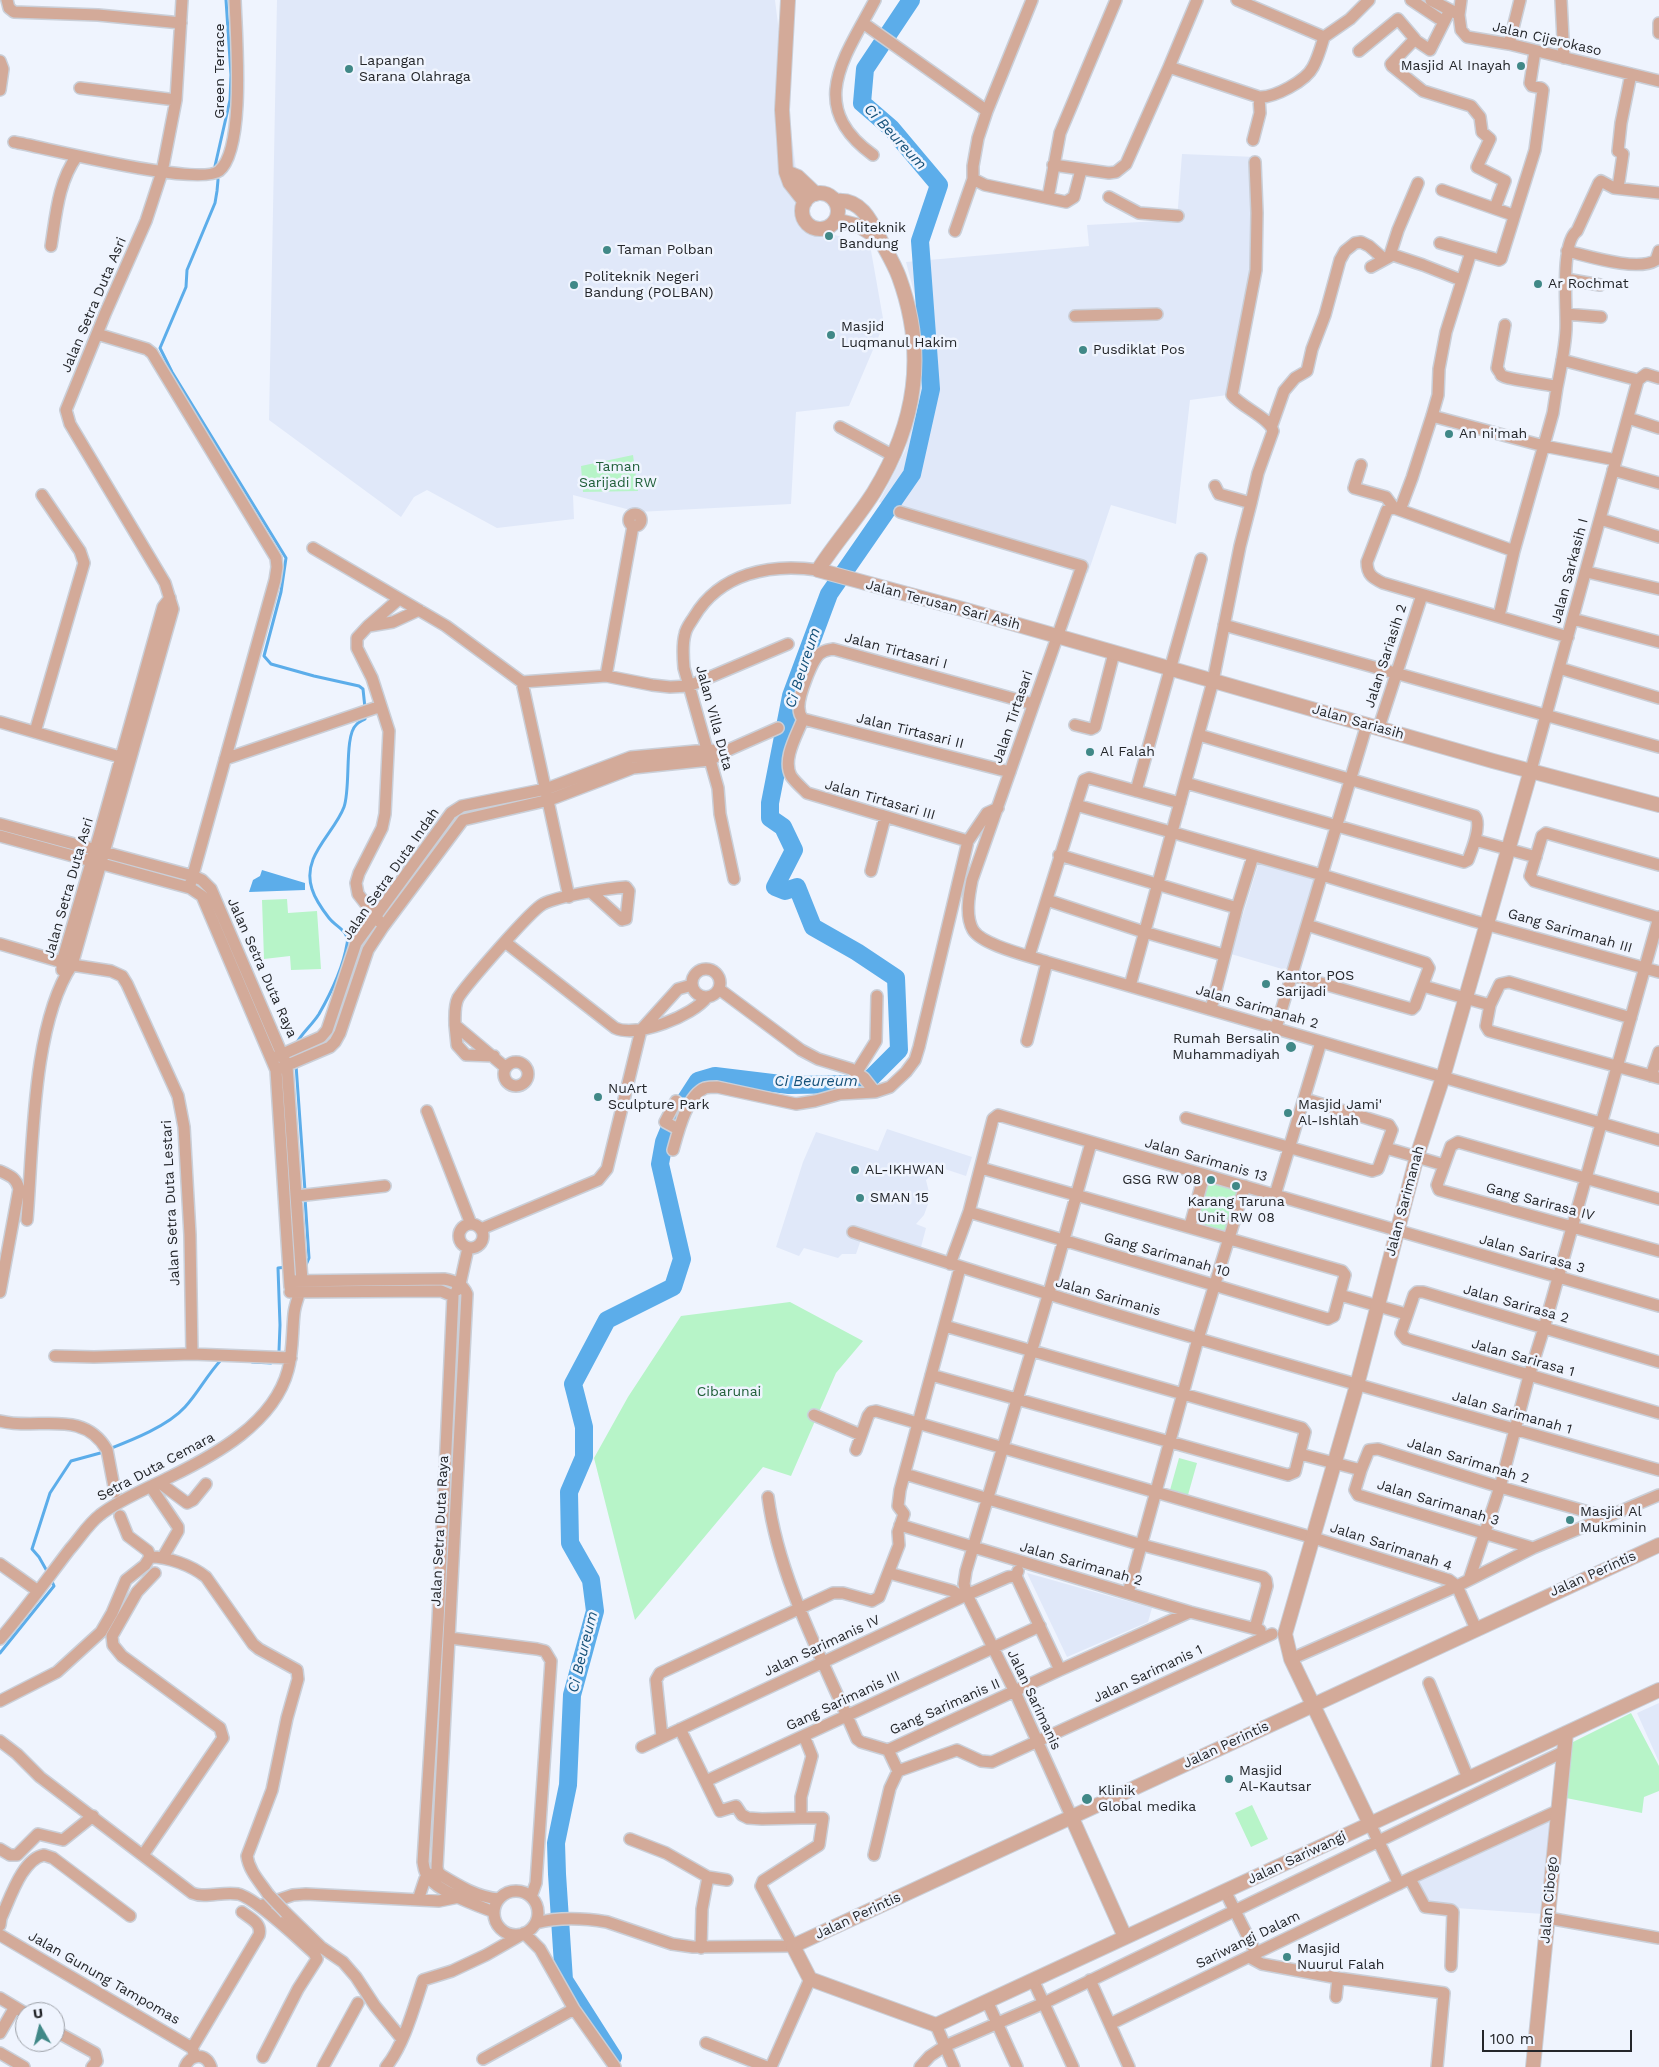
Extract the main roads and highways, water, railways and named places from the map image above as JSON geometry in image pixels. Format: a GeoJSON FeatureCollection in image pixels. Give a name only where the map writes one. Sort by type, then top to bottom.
{"type":"FeatureCollection","features":[{"type":"Feature","properties":{"kind":"water"},"geometry":{"type":"Polygon","coordinates":[[[262,870],[305,883],[305,890],[249,892],[253,880],[260,876],[262,870]]]}},
{"type":"Feature","properties":{"kind":"waterway"},"geometry":{"type":"LineString","coordinates":[[226,0],[231,75],[230,100],[215,166],[218,180],[215,203],[187,270],[186,287],[160,348],[172,372],[286,558],[281,592],[264,656],[271,664],[359,686],[363,689],[365,708]]}},
{"type":"Feature","properties":{"kind":"waterway","name":"Ci Beureum"},"geometry":{"type":"LineString","coordinates":[[613,2057],[564,1980],[557,1874],[556,1843],[568,1785],[572,1695],[595,1611],[591,1580],[570,1543],[569,1492],[584,1457],[584,1427],[573,1384],[607,1320],[673,1287],[682,1259],[660,1164],[664,1142],[674,1118],[698,1081],[715,1076],[789,1085],[861,1084],[868,1081],[899,1050],[896,978],[857,952],[813,927],[797,887],[785,891],[775,887],[794,850],[783,827],[770,818],[770,803],[791,696],[829,594],[912,474],[931,389],[920,241],[939,185],[891,128],[862,103],[865,69],[911,0]]}},
{"type":"Feature","properties":{"kind":"waterway"},"geometry":{"type":"LineString","coordinates":[[296,1044],[323,1006],[336,980],[345,953],[346,936],[319,904],[312,889],[310,877],[311,866],[315,856],[344,807],[352,731],[359,722],[365,719],[365,714]]}},
{"type":"Feature","properties":{"kind":"waterway"},"geometry":{"type":"LineString","coordinates":[[295,1051],[305,1191]]}},
{"type":"Feature","properties":{"kind":"waterway"},"geometry":{"type":"LineString","coordinates":[[304,1266],[309,1258],[305,1198]]}},
{"type":"Feature","properties":{"kind":"waterway"},"geometry":{"type":"LineString","coordinates":[[277,1354],[279,1351],[280,1325],[278,1268],[287,1267]]}},
{"type":"Feature","properties":{"kind":"waterway"},"geometry":{"type":"LineString","coordinates":[[252,1362],[271,1363],[273,1359]]}},
{"type":"Feature","properties":{"kind":"waterway"},"geometry":{"type":"LineString","coordinates":[[109,1449],[149,1432],[178,1414],[190,1402],[216,1366],[223,1360]]}},
{"type":"Feature","properties":{"kind":"waterway"},"geometry":{"type":"LineString","coordinates":[[48,1573],[32,1549],[50,1493],[71,1461],[104,1452]]}},
{"type":"Feature","properties":{"kind":"waterway"},"geometry":{"type":"LineString","coordinates":[[0,1653],[54,1586],[51,1579]]}},
{"type":"Feature","properties":{"kind":"place","name":"Masjid Al Inayah"},"geometry":{"type":"Point","coordinates":[1521,66]}},
{"type":"Feature","properties":{"kind":"place","name":"Lapangan Sarana Olahraga"},"geometry":{"type":"Point","coordinates":[349,69]}},
{"type":"Feature","properties":{"kind":"place","name":"Politeknik Bandung"},"geometry":{"type":"Point","coordinates":[829,236]}},
{"type":"Feature","properties":{"kind":"place","name":"Taman Polban"},"geometry":{"type":"Point","coordinates":[607,250]}},
{"type":"Feature","properties":{"kind":"place","name":"Ar Rochmat"},"geometry":{"type":"Point","coordinates":[1538,284]}},
{"type":"Feature","properties":{"kind":"place","name":"Politeknik Negeri Bandung (POLBAN)"},"geometry":{"type":"Point","coordinates":[574,285]}},
{"type":"Feature","properties":{"kind":"place","name":"Masjid Luqmanul Hakim"},"geometry":{"type":"Point","coordinates":[831,335]}},
{"type":"Feature","properties":{"kind":"place","name":"Pusdiklat Pos"},"geometry":{"type":"Point","coordinates":[1083,350]}},
{"type":"Feature","properties":{"kind":"place","name":"An ni'mah"},"geometry":{"type":"Point","coordinates":[1449,434]}},
{"type":"Feature","properties":{"kind":"place","name":"Al Falah"},"geometry":{"type":"Point","coordinates":[1090,752]}},
{"type":"Feature","properties":{"kind":"place","name":"Kantor POS Sarijadi"},"geometry":{"type":"Point","coordinates":[1266,984]}},
{"type":"Feature","properties":{"kind":"place","name":"Rumah Bersalin Muhammadiyah"},"geometry":{"type":"Point","coordinates":[1291,1047]}},
{"type":"Feature","properties":{"kind":"place","name":"NuArt Sculpture Park"},"geometry":{"type":"Point","coordinates":[598,1097]}},
{"type":"Feature","properties":{"kind":"place","name":"Masjid Jami' Al-Ishlah"},"geometry":{"type":"Point","coordinates":[1288,1113]}},
{"type":"Feature","properties":{"kind":"place","name":"AL-IKHWAN"},"geometry":{"type":"Point","coordinates":[855,1170]}},
{"type":"Feature","properties":{"kind":"place","name":"GSG RW 08"},"geometry":{"type":"Point","coordinates":[1211,1180]}},
{"type":"Feature","properties":{"kind":"place","name":"Karang Taruna Unit RW 08"},"geometry":{"type":"Point","coordinates":[1236,1186]}},
{"type":"Feature","properties":{"kind":"place","name":"SMAN 15"},"geometry":{"type":"Point","coordinates":[860,1198]}},
{"type":"Feature","properties":{"kind":"place","name":"Masjid Al Mukminin"},"geometry":{"type":"Point","coordinates":[1570,1520]}},
{"type":"Feature","properties":{"kind":"place","name":"Masjid Al-Kautsar"},"geometry":{"type":"Point","coordinates":[1229,1779]}},
{"type":"Feature","properties":{"kind":"place","name":"Klinik Global medika"},"geometry":{"type":"Point","coordinates":[1087,1799]}},
{"type":"Feature","properties":{"kind":"place","name":"Masjid Nuurul Falah"},"geometry":{"type":"Point","coordinates":[1287,1957]}},
{"type":"Feature","properties":{"kind":"park label","name":"Taman Sarijadi RW"},"geometry":{"type":"Point","coordinates":[618,476]}},
{"type":"Feature","properties":{"kind":"park label","name":"Cibarunai"},"geometry":{"type":"Point","coordinates":[729,1392]}}]}
